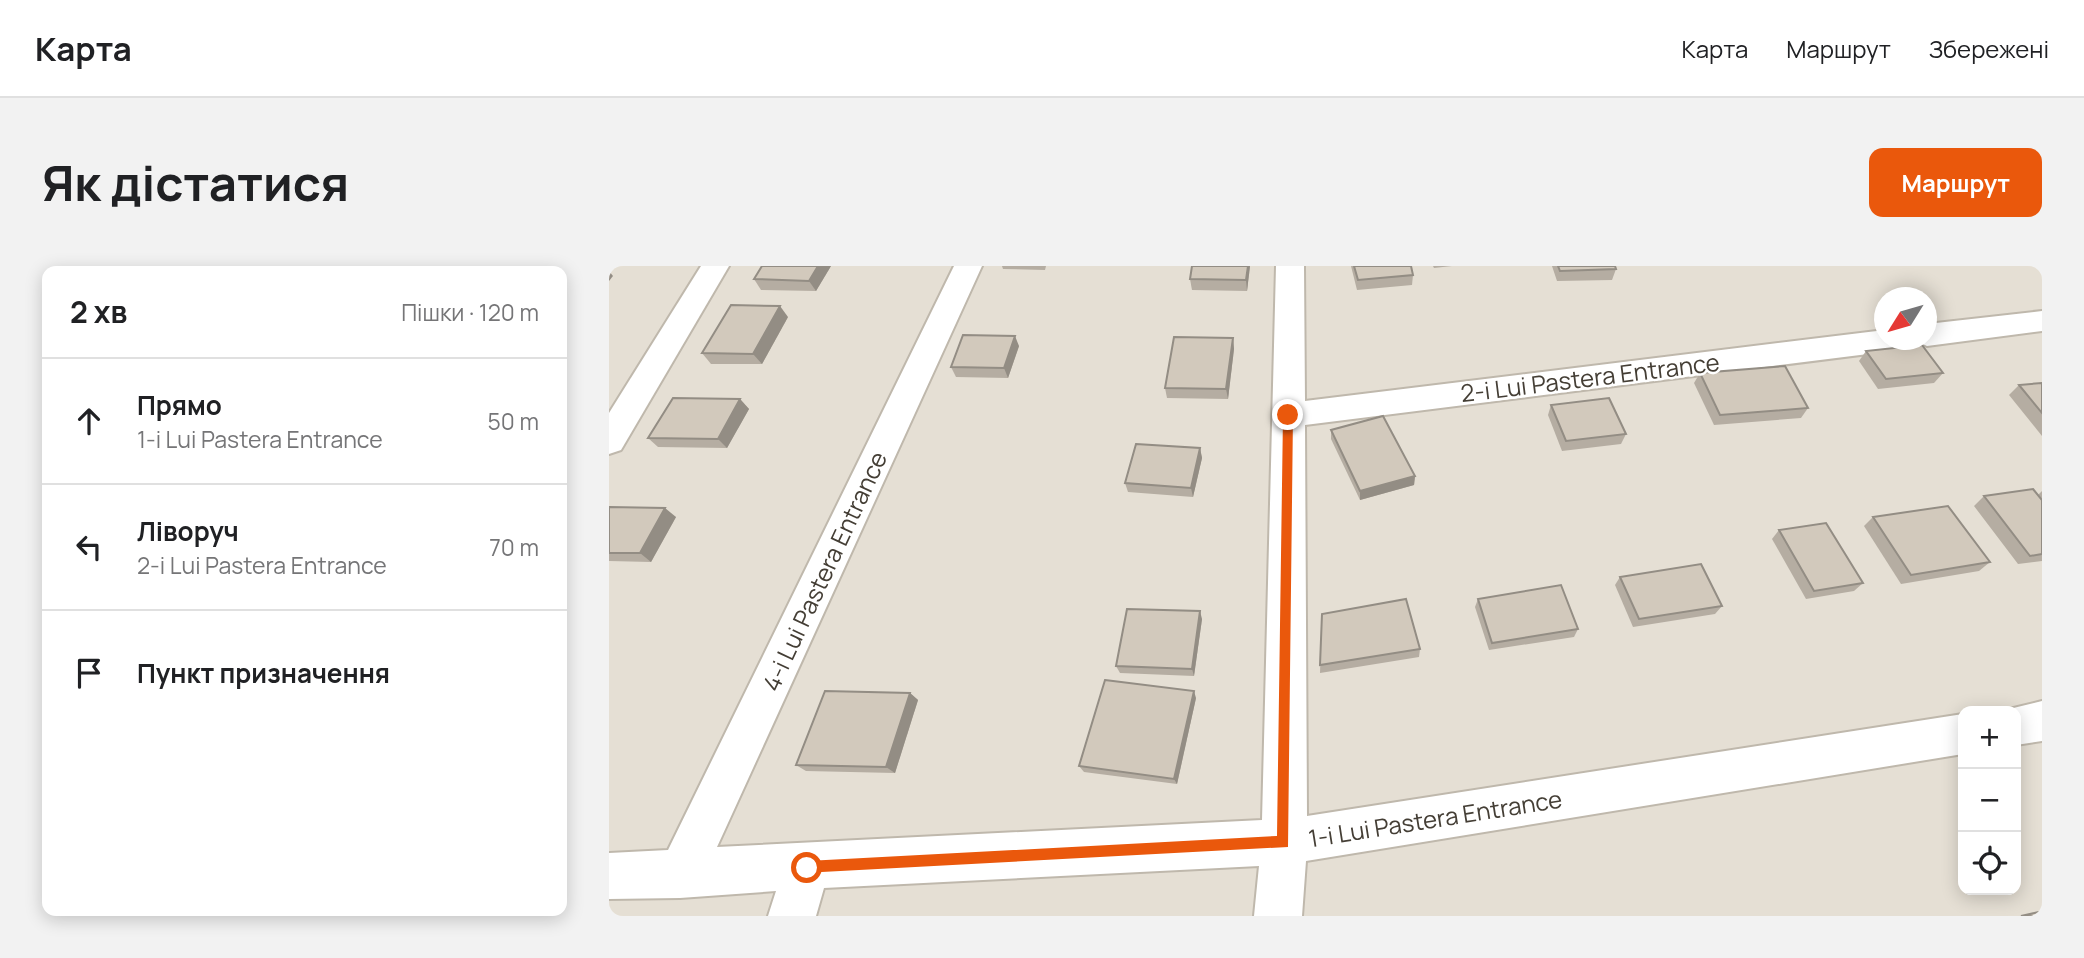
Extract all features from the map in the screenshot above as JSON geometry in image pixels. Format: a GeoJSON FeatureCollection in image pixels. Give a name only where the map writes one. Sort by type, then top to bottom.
{"type":"FeatureCollection","features":[{"type":"Feature","properties":{"kind":"street"},"geometry":{"type":"LineString","coordinates":[[609,441],[715,266]]}},
{"type":"Feature","properties":{"kind":"street","name":"4-i Lui Pastera Entrance"},"geometry":{"type":"LineString","coordinates":[[680,875],[968,266]]}},
{"type":"Feature","properties":{"kind":"street"},"geometry":{"type":"LineString","coordinates":[[1278,916],[1284,842],[1290,266]]}},
{"type":"Feature","properties":{"kind":"street"},"geometry":{"type":"LineString","coordinates":[[1937,334],[2042,321]]}},
{"type":"Feature","properties":{"kind":"street","name":"2-i Lui Pastera Entrance"},"geometry":{"type":"LineString","coordinates":[[1288,415],[1874,342]]}},
{"type":"Feature","properties":{"kind":"street"},"geometry":{"type":"LineString","coordinates":[[2021,724],[2042,721]]}},
{"type":"Feature","properties":{"kind":"street","name":"1-i Lui Pastera Entrance"},"geometry":{"type":"LineString","coordinates":[[609,876],[680,875],[1284,842],[1958,735]]}},
{"type":"Feature","properties":{"kind":"street"},"geometry":{"type":"LineString","coordinates":[[792,916],[807,868]]}},
{"type":"Feature","properties":{"kind":"shaded area"},"geometry":{"type":"Polygon","coordinates":[[[609,266],[2042,266],[2042,916],[609,916],[609,266]]]}},
{"type":"Feature","properties":{"kind":"building"},"geometry":{"type":"Polygon","coordinates":[[[762,266],[818,266],[809,281],[754,279],[762,266]]]}},
{"type":"Feature","properties":{"kind":"building"},"geometry":{"type":"Polygon","coordinates":[[[1192,266],[1248,266],[1246,280],[1190,279],[1192,266]]]}},
{"type":"Feature","properties":{"kind":"building"},"geometry":{"type":"Polygon","coordinates":[[[1354,266],[1411,266],[1413,275],[1358,280],[1354,266]]]}},
{"type":"Feature","properties":{"kind":"building"},"geometry":{"type":"Polygon","coordinates":[[[1558,266],[1615,266],[1616,269],[1560,271],[1558,266]]]}},
{"type":"Feature","properties":{"kind":"building"},"geometry":{"type":"Polygon","coordinates":[[[731,305],[780,306],[753,354],[702,353],[731,305]]]}},
{"type":"Feature","properties":{"kind":"building"},"geometry":{"type":"Polygon","coordinates":[[[963,335],[1015,336],[1004,368],[951,367],[963,335]]]}},
{"type":"Feature","properties":{"kind":"building"},"geometry":{"type":"Polygon","coordinates":[[[1174,337],[1233,338],[1226,389],[1165,388],[1174,337]]]}},
{"type":"Feature","properties":{"kind":"building"},"geometry":{"type":"Polygon","coordinates":[[[1926,350],[1943,373],[1886,379],[1866,351],[1926,350]]]}},
{"type":"Feature","properties":{"kind":"building"},"geometry":{"type":"Polygon","coordinates":[[[1785,366],[1808,408],[1720,415],[1700,373],[1785,366]]]}},
{"type":"Feature","properties":{"kind":"building"},"geometry":{"type":"Polygon","coordinates":[[[2042,383],[2042,413],[2019,385],[2042,383]]]}},
{"type":"Feature","properties":{"kind":"building"},"geometry":{"type":"Polygon","coordinates":[[[673,398],[740,399],[718,439],[648,438],[673,398]]]}},
{"type":"Feature","properties":{"kind":"building"},"geometry":{"type":"Polygon","coordinates":[[[1609,398],[1626,434],[1566,441],[1551,405],[1609,398]]]}},
{"type":"Feature","properties":{"kind":"building"},"geometry":{"type":"Polygon","coordinates":[[[1383,416],[1415,476],[1360,491],[1331,430],[1383,416]]]}},
{"type":"Feature","properties":{"kind":"building"},"geometry":{"type":"Polygon","coordinates":[[[1136,444],[1200,448],[1191,488],[1125,483],[1136,444]]]}},
{"type":"Feature","properties":{"kind":"building"},"geometry":{"type":"Polygon","coordinates":[[[2033,489],[2042,500],[2042,554],[2030,556],[1984,496],[2033,489]]]}},
{"type":"Feature","properties":{"kind":"building"},"geometry":{"type":"Polygon","coordinates":[[[1948,506],[1990,562],[1911,575],[1873,517],[1948,506]]]}},
{"type":"Feature","properties":{"kind":"building"},"geometry":{"type":"Polygon","coordinates":[[[609,507],[665,508],[640,553],[609,553],[609,507]]]}},
{"type":"Feature","properties":{"kind":"building"},"geometry":{"type":"Polygon","coordinates":[[[1826,523],[1863,583],[1814,591],[1779,530],[1826,523]]]}},
{"type":"Feature","properties":{"kind":"building"},"geometry":{"type":"Polygon","coordinates":[[[1701,564],[1722,606],[1639,619],[1620,577],[1701,564]]]}},
{"type":"Feature","properties":{"kind":"building"},"geometry":{"type":"Polygon","coordinates":[[[1561,585],[1578,629],[1492,643],[1478,599],[1561,585]]]}},
{"type":"Feature","properties":{"kind":"building"},"geometry":{"type":"Polygon","coordinates":[[[1406,599],[1420,649],[1320,665],[1322,614],[1406,599]]]}},
{"type":"Feature","properties":{"kind":"building"},"geometry":{"type":"Polygon","coordinates":[[[1127,609],[1200,611],[1192,669],[1116,666],[1127,609]]]}},
{"type":"Feature","properties":{"kind":"building"},"geometry":{"type":"Polygon","coordinates":[[[1105,680],[1194,691],[1174,779],[1079,766],[1105,680]]]}},
{"type":"Feature","properties":{"kind":"building"},"geometry":{"type":"Polygon","coordinates":[[[825,691],[910,693],[886,767],[796,765],[825,691]]]}},
{"type":"Feature","properties":{"kind":"building"},"geometry":{"type":"Polygon","coordinates":[[[2039,912],[2041,916],[2021,916],[2039,912]]]}},
{"type":"Feature","properties":{"kind":"route"},"geometry":{"type":"LineString","coordinates":[[807,868],[1284,842],[1288,415]]}}]}
